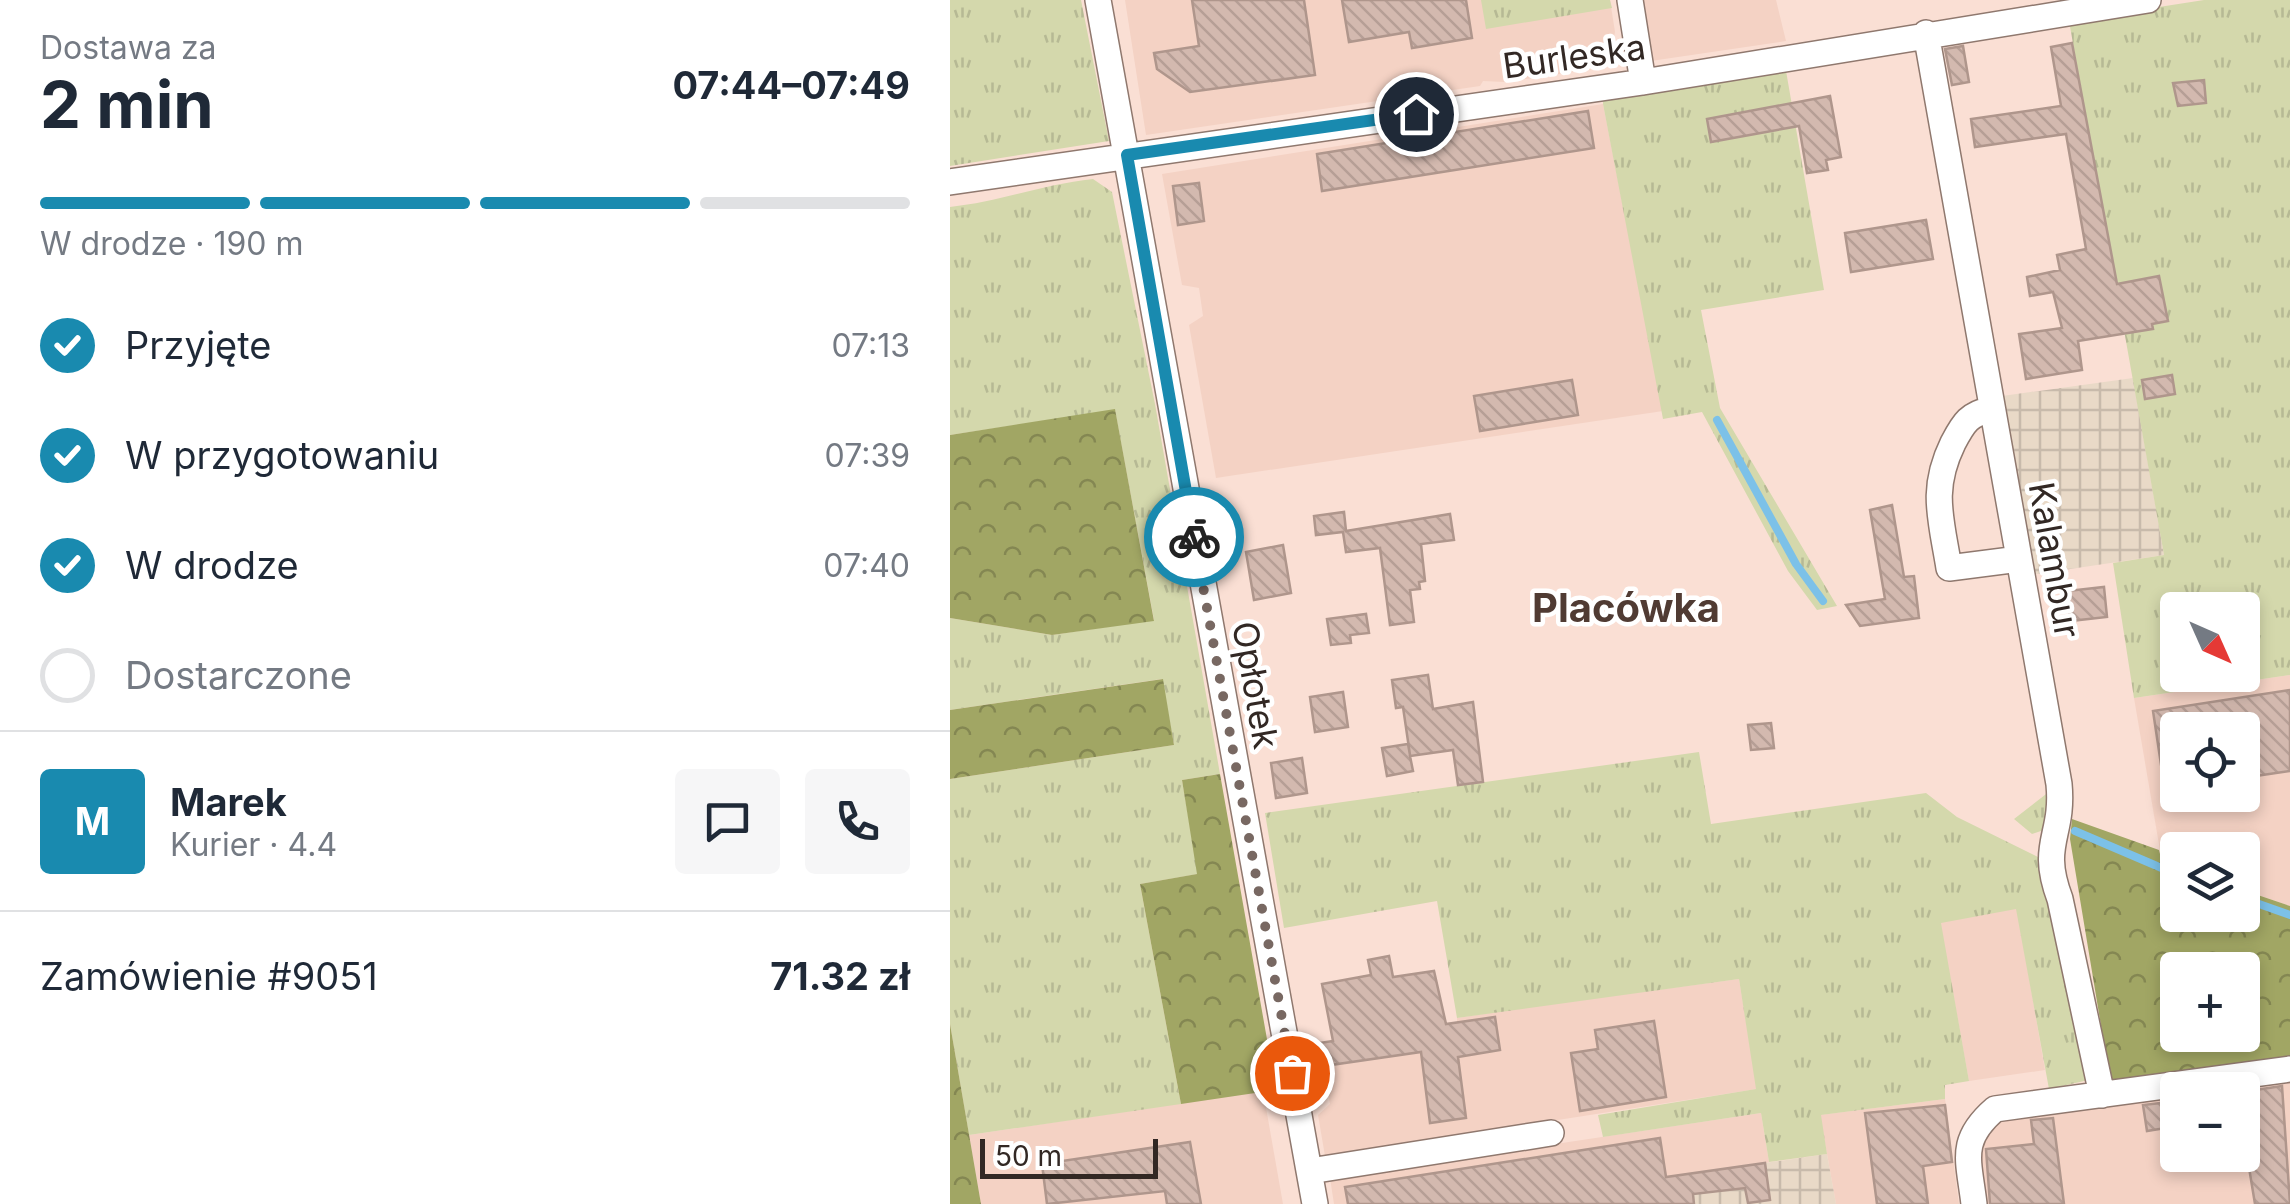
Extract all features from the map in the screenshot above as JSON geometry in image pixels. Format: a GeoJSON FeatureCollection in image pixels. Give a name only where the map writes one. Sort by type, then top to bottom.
{"type":"FeatureCollection","features":[{"type":"Feature","properties":{"kind":"street","name":"Opłotek"},"geometry":{"type":"LineString","coordinates":[[1098,0],[1316,1204]]}},
{"type":"Feature","properties":{"kind":"street"},"geometry":{"type":"LineString","coordinates":[[1630,0],[1643,82]]}},
{"type":"Feature","properties":{"kind":"street","name":"Burleska"},"geometry":{"type":"LineString","coordinates":[[950,182],[1643,82],[2148,0]]}},
{"type":"Feature","properties":{"kind":"street","name":"Kalambur"},"geometry":{"type":"LineString","coordinates":[[1926,34],[2062,816],[2048,852],[2049,870],[2060,899],[2102,1095]]}},
{"type":"Feature","properties":{"kind":"street"},"geometry":{"type":"LineString","coordinates":[[1992,409],[1973,413],[1964,420],[1938,475],[1948,568],[2020,559]]}},
{"type":"Feature","properties":{"kind":"street"},"geometry":{"type":"LineString","coordinates":[[1974,1204],[1968,1144],[1971,1133],[1996,1109],[2290,1069]]}},
{"type":"Feature","properties":{"kind":"street"},"geometry":{"type":"LineString","coordinates":[[1310,1170],[1550,1133]]}},
{"type":"Feature","properties":{"kind":"shaded area"},"geometry":{"type":"Polygon","coordinates":[[[1125,0],[1610,0],[1615,32],[1608,67],[1505,82],[1483,81],[1480,86],[1146,135],[1125,0]]]}},
{"type":"Feature","properties":{"kind":"shaded area"},"geometry":{"type":"Polygon","coordinates":[[[1635,0],[1776,0],[1786,41],[1644,62],[1635,0]]]}},
{"type":"Feature","properties":{"kind":"shaded area"},"geometry":{"type":"Polygon","coordinates":[[[1603,104],[1663,411],[1216,478],[1189,325],[1203,316],[1199,288],[1182,285],[1162,174],[1603,104]]]}},
{"type":"Feature","properties":{"kind":"shaded area"},"geometry":{"type":"Polygon","coordinates":[[[2133,378],[2164,555],[2031,575],[2002,396],[2133,378]]]}},
{"type":"Feature","properties":{"kind":"shaded area"},"geometry":{"type":"Polygon","coordinates":[[[2290,675],[2290,906],[2260,896],[2260,832],[2160,832],[2160,850],[2134,698],[2175,692],[2260,692],[2260,679],[2290,675]]]}},
{"type":"Feature","properties":{"kind":"shaded area"},"geometry":{"type":"Polygon","coordinates":[[[2017,908],[2045,1070],[1969,1081],[1940,922],[2017,908]]]}},
{"type":"Feature","properties":{"kind":"shaded area"},"geometry":{"type":"Polygon","coordinates":[[[1739,979],[1757,1089],[1325,1156],[1318,1115],[1330,1104],[1326,1084],[1312,1078],[1306,1045],[1457,1023],[1457,1018],[1521,1008],[1739,979]]]}},
{"type":"Feature","properties":{"kind":"shaded area"},"geometry":{"type":"Polygon","coordinates":[[[2290,1081],[2290,1204],[1985,1204],[1978,1152],[1990,1123],[2160,1098],[2160,1172],[2260,1172],[2260,1085],[2290,1081]]]}},
{"type":"Feature","properties":{"kind":"shaded area"},"geometry":{"type":"Polygon","coordinates":[[[1263,1091],[1283,1204],[981,1204],[969,1135],[1263,1091]]]}},
{"type":"Feature","properties":{"kind":"shaded area"},"geometry":{"type":"Polygon","coordinates":[[[1945,1099],[1959,1204],[1836,1204],[1820,1115],[1945,1099]]]}},
{"type":"Feature","properties":{"kind":"shaded area"},"geometry":{"type":"Polygon","coordinates":[[[1761,1113],[1769,1162],[1674,1204],[1334,1204],[1330,1178],[1761,1113]]]}},
{"type":"Feature","properties":{"kind":"shaded area"},"geometry":{"type":"Polygon","coordinates":[[[1827,1154],[1836,1204],[1674,1204],[1669,1177],[1827,1154]]]}},
{"type":"Feature","properties":{"kind":"green space"},"geometry":{"type":"Polygon","coordinates":[[[950,0],[1081,0],[1109,141],[950,166],[950,0]]]}},
{"type":"Feature","properties":{"kind":"green space"},"geometry":{"type":"Polygon","coordinates":[[[1481,0],[1610,0],[1612,8],[1486,29],[1481,0]]]}},
{"type":"Feature","properties":{"kind":"green space"},"geometry":{"type":"Polygon","coordinates":[[[2204,0],[2290,0],[2290,675],[2260,679],[2260,592],[2160,592],[2160,692],[2175,692],[2134,698],[2113,563],[2164,555],[2069,21],[2204,0]]]}},
{"type":"Feature","properties":{"kind":"green space"},"geometry":{"type":"Polygon","coordinates":[[[1785,65],[1824,290],[1701,310],[1720,408],[1837,606],[1817,610],[1788,571],[1702,412],[1663,419],[1603,104],[1603,95],[1785,65]]]}},
{"type":"Feature","properties":{"kind":"green space"},"geometry":{"type":"Polygon","coordinates":[[[1093,179],[1112,192],[1155,404],[1220,774],[1182,780],[1198,874],[1140,884],[1181,1104],[969,1135],[950,1024],[950,779],[1174,745],[1162,679],[950,710],[950,618],[1052,635],[1154,620],[1115,410],[950,435],[950,207],[1093,179]]]}},
{"type":"Feature","properties":{"kind":"green space"},"geometry":{"type":"Polygon","coordinates":[[[1115,409],[1154,621],[1052,635],[950,618],[950,435],[1115,409]]]}},
{"type":"Feature","properties":{"kind":"green space"},"geometry":{"type":"Polygon","coordinates":[[[1163,679],[1174,745],[950,779],[950,710],[1163,679]]]}},
{"type":"Feature","properties":{"kind":"green space"},"geometry":{"type":"Polygon","coordinates":[[[1699,752],[1711,824],[1926,793],[1957,817],[2038,857],[2093,1079],[2049,1089],[2016,909],[1941,923],[1969,1081],[1945,1085],[1945,1099],[1821,1115],[1827,1154],[1769,1162],[1761,1113],[1603,1137],[1598,1115],[1756,1089],[1739,979],[1457,1018],[1437,901],[1284,928],[1265,813],[1699,752]]]}},
{"type":"Feature","properties":{"kind":"green space"},"geometry":{"type":"Polygon","coordinates":[[[1220,774],[1276,1090],[1181,1104],[1140,884],[1197,874],[1182,780],[1220,774]]]}},
{"type":"Feature","properties":{"kind":"green space"},"geometry":{"type":"Polygon","coordinates":[[[2050,791],[2044,830],[2032,834],[2014,819],[2050,791]]]}},
{"type":"Feature","properties":{"kind":"green space"},"geometry":{"type":"Polygon","coordinates":[[[2072,819],[2159,850],[2160,932],[2260,932],[2260,896],[2290,906],[2290,1056],[2110,1080],[2070,839],[2072,819]]]}},
{"type":"Feature","properties":{"kind":"green space"},"geometry":{"type":"Polygon","coordinates":[[[950,1024],[981,1204],[950,1204],[950,1024]]]}},
{"type":"Feature","properties":{"kind":"building"},"geometry":{"type":"Polygon","coordinates":[[[1192,0],[1304,0],[1315,75],[1190,92],[1157,69],[1154,53],[1199,46],[1192,0]]]}},
{"type":"Feature","properties":{"kind":"building"},"geometry":{"type":"Polygon","coordinates":[[[1342,0],[1466,0],[1472,38],[1412,48],[1409,32],[1349,42],[1342,0]]]}},
{"type":"Feature","properties":{"kind":"building"},"geometry":{"type":"Polygon","coordinates":[[[2072,43],[2117,284],[2159,276],[2168,321],[2152,324],[2153,329],[2078,341],[2082,370],[2026,379],[2019,334],[2062,328],[2053,292],[2030,296],[2027,277],[2060,270],[2057,255],[2086,249],[2066,134],[1975,147],[1971,119],[2061,106],[2051,47],[2072,43]]]}},
{"type":"Feature","properties":{"kind":"building"},"geometry":{"type":"Polygon","coordinates":[[[1963,46],[1969,82],[1952,85],[1945,49],[1963,46]]]}},
{"type":"Feature","properties":{"kind":"building"},"geometry":{"type":"Polygon","coordinates":[[[2204,80],[2206,103],[2178,106],[2173,83],[2204,80]]]}},
{"type":"Feature","properties":{"kind":"building"},"geometry":{"type":"Polygon","coordinates":[[[1830,96],[1841,157],[1826,160],[1828,170],[1807,173],[1799,126],[1711,142],[1707,119],[1830,96]]]}},
{"type":"Feature","properties":{"kind":"building"},"geometry":{"type":"Polygon","coordinates":[[[1588,111],[1594,148],[1322,191],[1317,154],[1588,111]]]}},
{"type":"Feature","properties":{"kind":"building"},"geometry":{"type":"Polygon","coordinates":[[[1199,183],[1204,221],[1178,225],[1173,186],[1199,183]]]}},
{"type":"Feature","properties":{"kind":"building"},"geometry":{"type":"Polygon","coordinates":[[[1926,220],[1933,259],[1851,272],[1845,233],[1926,220]]]}},
{"type":"Feature","properties":{"kind":"building"},"geometry":{"type":"Polygon","coordinates":[[[2172,375],[2175,394],[2145,399],[2142,380],[2172,375]]]}},
{"type":"Feature","properties":{"kind":"building"},"geometry":{"type":"Polygon","coordinates":[[[1572,380],[1578,415],[1480,431],[1474,396],[1572,380]]]}},
{"type":"Feature","properties":{"kind":"building"},"geometry":{"type":"Polygon","coordinates":[[[1892,505],[1904,577],[1914,576],[1919,618],[1860,626],[1846,605],[1885,599],[1870,510],[1892,505]]]}},
{"type":"Feature","properties":{"kind":"building"},"geometry":{"type":"Polygon","coordinates":[[[1344,512],[1346,531],[1450,514],[1454,540],[1421,544],[1425,581],[1419,582],[1420,589],[1410,590],[1414,622],[1390,625],[1380,548],[1346,552],[1343,532],[1316,535],[1314,516],[1344,512]]]}},
{"type":"Feature","properties":{"kind":"building"},"geometry":{"type":"Polygon","coordinates":[[[1283,545],[1291,593],[1254,600],[1246,552],[1283,545]]]}},
{"type":"Feature","properties":{"kind":"building"},"geometry":{"type":"Polygon","coordinates":[[[2104,587],[2107,617],[2070,621],[2067,591],[2104,587]]]}},
{"type":"Feature","properties":{"kind":"building"},"geometry":{"type":"Polygon","coordinates":[[[1366,614],[1369,633],[1350,635],[1351,643],[1331,645],[1327,619],[1366,614]]]}},
{"type":"Feature","properties":{"kind":"building"},"geometry":{"type":"Polygon","coordinates":[[[1428,675],[1433,709],[1473,702],[1483,782],[1458,785],[1453,750],[1410,756],[1413,771],[1387,776],[1382,748],[1408,744],[1410,755],[1403,707],[1396,708],[1392,680],[1428,675]]]}},
{"type":"Feature","properties":{"kind":"building"},"geometry":{"type":"Polygon","coordinates":[[[2290,690],[2290,771],[2260,775],[2260,712],[2160,712],[2160,758],[2153,711],[2290,690]]]}},
{"type":"Feature","properties":{"kind":"building"},"geometry":{"type":"Polygon","coordinates":[[[1343,692],[1348,727],[1315,732],[1310,697],[1343,692]]]}},
{"type":"Feature","properties":{"kind":"building"},"geometry":{"type":"Polygon","coordinates":[[[1771,723],[1774,748],[1751,750],[1748,725],[1771,723]]]}},
{"type":"Feature","properties":{"kind":"building"},"geometry":{"type":"Polygon","coordinates":[[[1302,758],[1307,793],[1276,798],[1271,763],[1302,758]]]}},
{"type":"Feature","properties":{"kind":"building"},"geometry":{"type":"Polygon","coordinates":[[[1389,956],[1393,977],[1434,971],[1446,1024],[1495,1017],[1500,1050],[1458,1057],[1466,1118],[1430,1123],[1421,1052],[1310,1068],[1306,1045],[1333,1041],[1322,984],[1371,975],[1368,960],[1389,956]]]}},
{"type":"Feature","properties":{"kind":"building"},"geometry":{"type":"Polygon","coordinates":[[[1654,1021],[1666,1097],[1580,1111],[1571,1053],[1598,1049],[1595,1030],[1654,1021]]]}},
{"type":"Feature","properties":{"kind":"building"},"geometry":{"type":"Polygon","coordinates":[[[2282,1086],[2290,1204],[2255,1204],[2250,1172],[2260,1172],[2260,1089],[2282,1086]]]}},
{"type":"Feature","properties":{"kind":"building"},"geometry":{"type":"Polygon","coordinates":[[[2160,1103],[2160,1129],[2147,1131],[2143,1105],[2160,1103]]]}},
{"type":"Feature","properties":{"kind":"building"},"geometry":{"type":"Polygon","coordinates":[[[1945,1105],[1952,1162],[1923,1166],[1928,1204],[1877,1204],[1865,1113],[1945,1105]]]}},
{"type":"Feature","properties":{"kind":"building"},"geometry":{"type":"Polygon","coordinates":[[[2053,1118],[2064,1204],[1990,1204],[1986,1149],[2034,1144],[2031,1120],[2053,1118]]]}},
{"type":"Feature","properties":{"kind":"building"},"geometry":{"type":"Polygon","coordinates":[[[1660,1138],[1666,1177],[1765,1163],[1770,1200],[1748,1203],[1745,1188],[1693,1194],[1694,1204],[1348,1204],[1345,1187],[1660,1138]]]}},
{"type":"Feature","properties":{"kind":"building"},"geometry":{"type":"Polygon","coordinates":[[[1190,1142],[1201,1204],[1167,1204],[1165,1191],[1047,1204],[1042,1164],[1190,1142]]]}},
{"type":"Feature","properties":{"kind":"waterway"},"geometry":{"type":"LineString","coordinates":[[1717,420],[1796,564],[1823,601]]}},
{"type":"Feature","properties":{"kind":"waterway"},"geometry":{"type":"LineString","coordinates":[[2075,831],[2160,867]]}},
{"type":"Feature","properties":{"kind":"waterway"},"geometry":{"type":"LineString","coordinates":[[2260,904],[2290,915]]}},
{"type":"Feature","properties":{"kind":"way so far"},"geometry":{"type":"LineString","coordinates":[[1194,537],[1292,1073]]}},
{"type":"Feature","properties":{"kind":"district","name":"Placówka"},"geometry":{"type":"Point","coordinates":[1626,607]}},
{"type":"Feature","properties":{"kind":"route"},"geometry":{"type":"LineString","coordinates":[[1194,537],[1127,155],[1416,114]]}}]}
